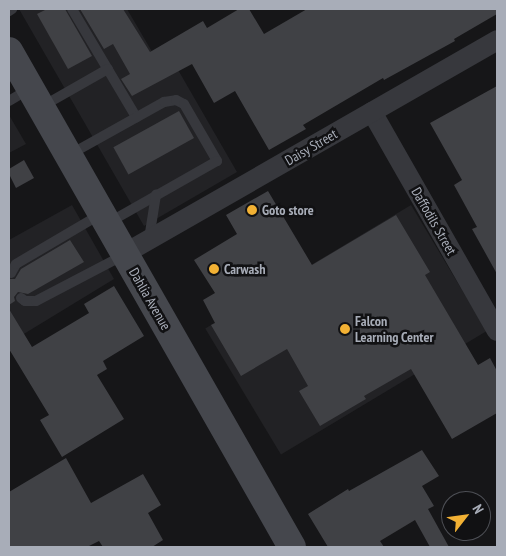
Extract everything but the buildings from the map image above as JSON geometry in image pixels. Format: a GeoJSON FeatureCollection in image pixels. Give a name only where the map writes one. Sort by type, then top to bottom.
{"type":"FeatureCollection","features":[{"type":"Feature","properties":{"kind":"street","name":"Daisy Street"},"geometry":{"type":"LineString","coordinates":[[124,254],[497,40]]}},
{"type":"Feature","properties":{"kind":"street","name":"Dahlia Avenue"},"geometry":{"type":"LineString","coordinates":[[9,51],[26,99],[68,156],[292,547]]}},
{"type":"Feature","properties":{"kind":"street","name":"Daffodils Street"},"geometry":{"type":"LineString","coordinates":[[372,112],[497,331]]}},
{"type":"Feature","properties":{"kind":"lane"},"geometry":{"type":"LineString","coordinates":[[72,9],[136,117]]}},
{"type":"Feature","properties":{"kind":"lane"},"geometry":{"type":"LineString","coordinates":[[26,99],[108,69]]}},
{"type":"Feature","properties":{"kind":"lane"},"geometry":{"type":"LineString","coordinates":[[11,272],[16,264],[156,195],[217,161],[184,104],[176,100],[164,102],[68,156]]}},
{"type":"Feature","properties":{"kind":"lane"},"geometry":{"type":"LineString","coordinates":[[149,240],[156,195]]}},
{"type":"Feature","properties":{"kind":"lane"},"geometry":{"type":"LineString","coordinates":[[21,298],[25,301],[36,302],[124,254]]}},
{"type":"Feature","properties":{"kind":"shaded area"},"geometry":{"type":"Polygon","coordinates":[[[19,9],[127,9],[154,55],[166,49],[237,172],[144,226],[19,9]]]}},
{"type":"Feature","properties":{"kind":"shaded area"},"geometry":{"type":"Polygon","coordinates":[[[9,115],[26,144],[9,153],[9,115]]]}},
{"type":"Feature","properties":{"kind":"shaded area"},"geometry":{"type":"Polygon","coordinates":[[[72,205],[114,279],[9,343],[9,240],[72,205]]]}},
{"type":"Feature","properties":{"kind":"shaded area","name":"Falcon Learning Center"},"geometry":{"type":"Polygon","coordinates":[[[411,205],[487,331],[281,455],[205,329],[411,205]]]}},
{"type":"Feature","properties":{"kind":"place","name":"Goto store"},"geometry":{"type":"Point","coordinates":[252,210]}},
{"type":"Feature","properties":{"kind":"place","name":"Carwash"},"geometry":{"type":"Point","coordinates":[214,269]}},
{"type":"Feature","properties":{"kind":"place","name":"Falcon Learning Center"},"geometry":{"type":"Point","coordinates":[345,329]}}]}
